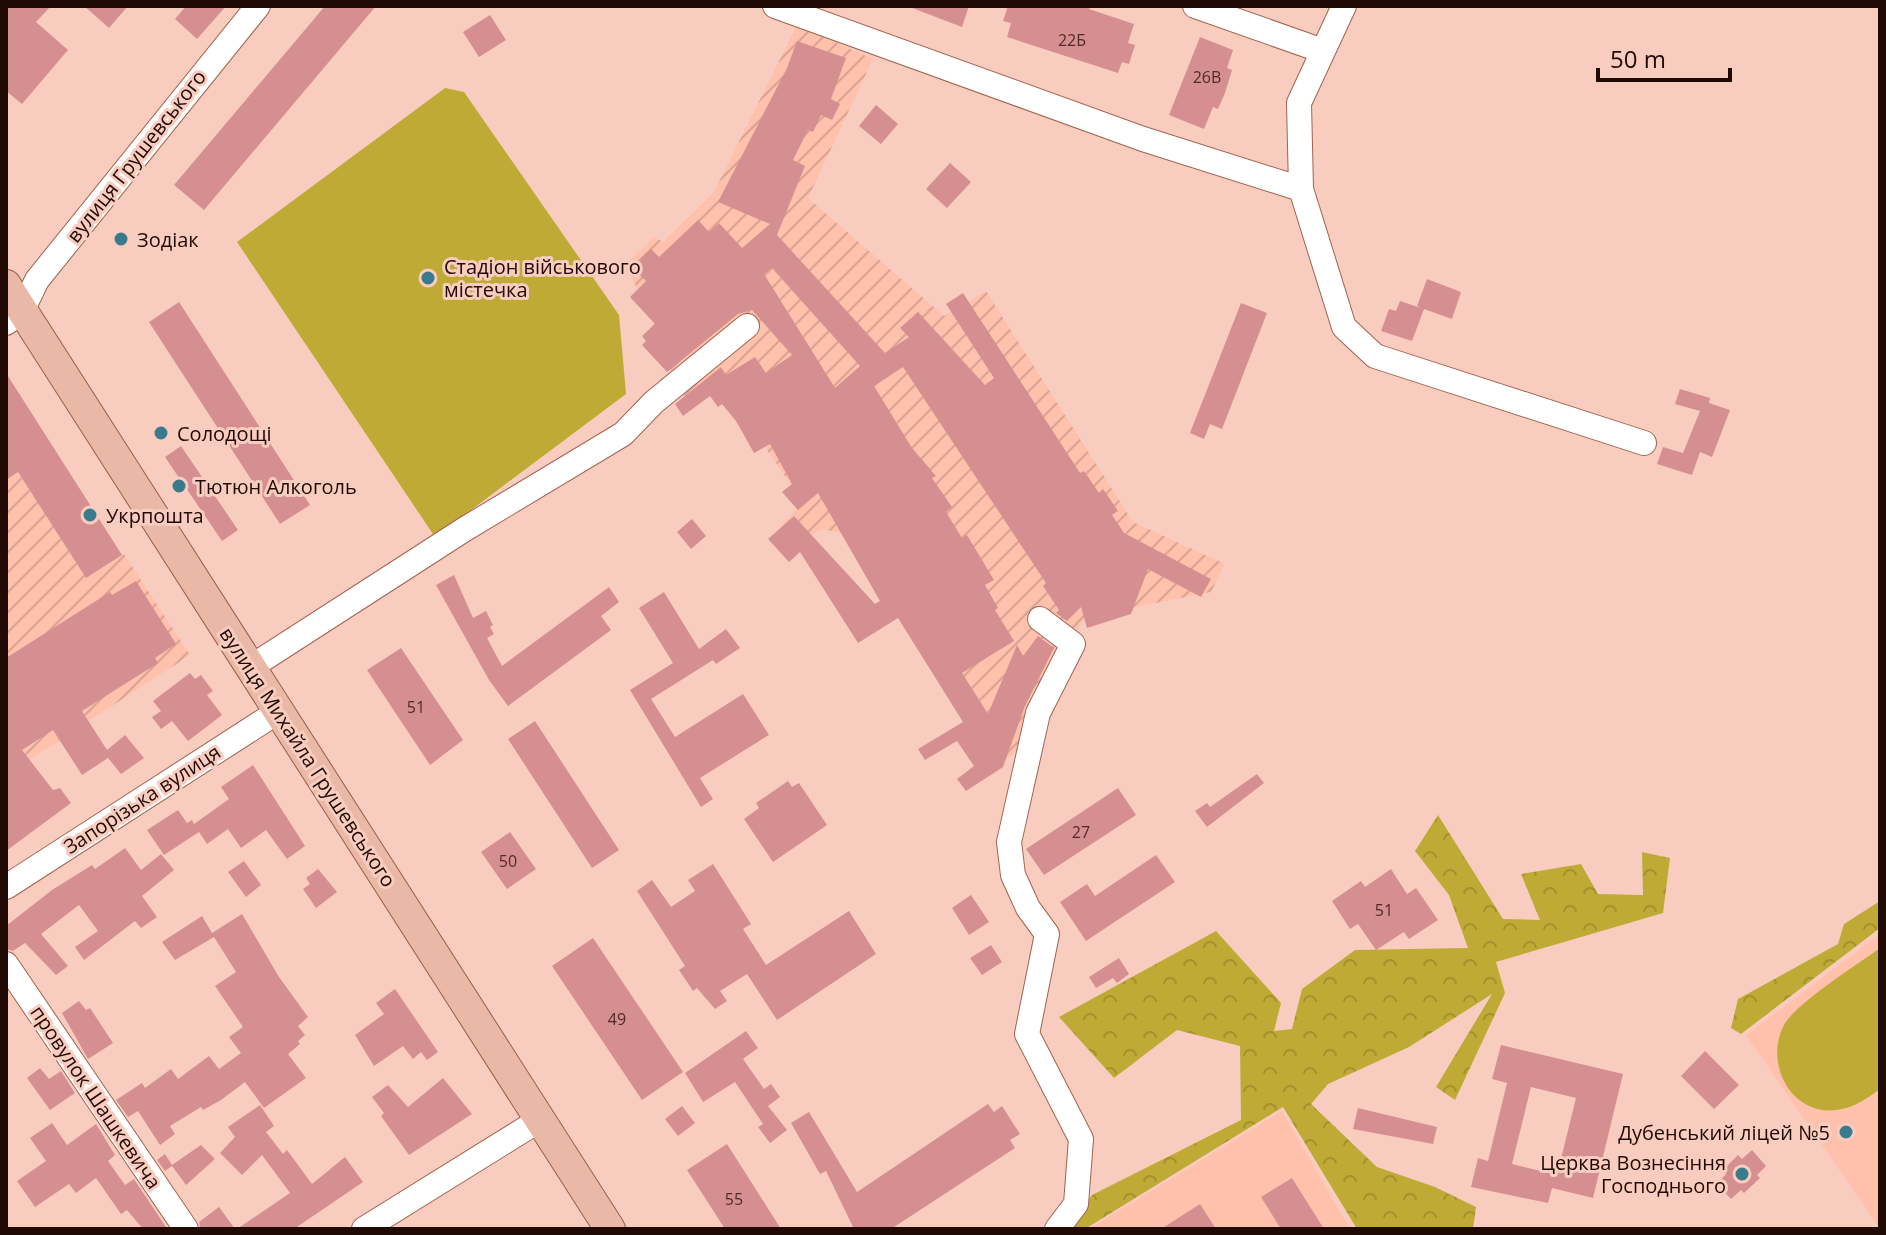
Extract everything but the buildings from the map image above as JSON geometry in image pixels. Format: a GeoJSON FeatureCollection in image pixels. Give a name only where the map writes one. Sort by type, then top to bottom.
{"type":"FeatureCollection","features":[{"type":"Feature","properties":{"kind":"main road","name":"вулиця Михайла Грушевського"},"geometry":{"type":"LineString","coordinates":[[6,285],[14,317],[251,667],[610,1229]]}},
{"type":"Feature","properties":{"kind":"street","name":"вулиця Грушевського"},"geometry":{"type":"LineString","coordinates":[[14,317],[37,280],[258,6]]}},
{"type":"Feature","properties":{"kind":"street"},"geometry":{"type":"LineString","coordinates":[[775,6],[1143,139],[1301,189]]}},
{"type":"Feature","properties":{"kind":"street"},"geometry":{"type":"LineString","coordinates":[[1195,6],[1323,51]]}},
{"type":"Feature","properties":{"kind":"street"},"geometry":{"type":"LineString","coordinates":[[1344,6],[1299,103],[1301,189],[1344,327],[1375,356],[1644,443]]}},
{"type":"Feature","properties":{"kind":"street"},"geometry":{"type":"LineString","coordinates":[[251,667],[465,529],[623,434],[654,402],[747,326]]}},
{"type":"Feature","properties":{"kind":"street"},"geometry":{"type":"LineString","coordinates":[[1040,619],[1073,644],[1038,713],[1009,842],[1013,875],[1028,908],[1047,934],[1027,1034],[1081,1139],[1076,1204],[1057,1229]]}},
{"type":"Feature","properties":{"kind":"street","name":"Запорізька вулиця"},"geometry":{"type":"LineString","coordinates":[[6,887],[279,711]]}},
{"type":"Feature","properties":{"kind":"street","name":"провулок Шашкевича"},"geometry":{"type":"LineString","coordinates":[[6,964],[186,1229]]}},
{"type":"Feature","properties":{"kind":"street"},"geometry":{"type":"LineString","coordinates":[[364,1229],[541,1119]]}},
{"type":"Feature","properties":{"kind":"shaded area"},"geometry":{"type":"Polygon","coordinates":[[[797,25],[873,59],[808,198],[944,316],[986,291],[1133,522],[1225,564],[1211,592],[1085,617],[1025,721],[1036,738],[989,771],[983,739],[859,538],[823,529],[797,543],[780,527],[803,502],[722,386],[691,408],[649,330],[656,320],[624,266],[654,237],[663,242],[714,192],[797,25]]]}},
{"type":"Feature","properties":{"kind":"shaded area"},"geometry":{"type":"Polygon","coordinates":[[[6,453],[86,578],[124,554],[190,655],[6,775],[6,453]]]}},
{"type":"Feature","properties":{"kind":"shaded area","name":"Дубенський ліцей №5"},"geometry":{"type":"Polygon","coordinates":[[[1880,934],[1880,1229],[1746,1035],[1880,934]]]}},
{"type":"Feature","properties":{"kind":"shaded area"},"geometry":{"type":"Polygon","coordinates":[[[1282,1111],[1350,1229],[1089,1229],[1282,1111]]]}},
{"type":"Feature","properties":{"kind":"green space","name":"Стадіон військового містечка"},"geometry":{"type":"Polygon","coordinates":[[[445,88],[464,92],[619,315],[626,394],[435,537],[237,242],[445,88]]]}},
{"type":"Feature","properties":{"kind":"green space"},"geometry":{"type":"Polygon","coordinates":[[[1438,815],[1503,919],[1540,920],[1521,874],[1581,864],[1598,894],[1643,895],[1642,852],[1670,858],[1663,913],[1496,962],[1505,993],[1455,1100],[1436,1087],[1492,994],[1409,1047],[1328,1084],[1311,1104],[1377,1167],[1435,1187],[1476,1207],[1473,1229],[1357,1229],[1283,1107],[1085,1229],[1065,1229],[1092,1195],[1241,1120],[1240,1046],[1177,1030],[1114,1078],[1059,1017],[1216,931],[1281,1003],[1274,1031],[1292,1029],[1302,989],[1355,950],[1468,948],[1449,895],[1415,851],[1438,815]]]}},
{"type":"Feature","properties":{"kind":"green space"},"geometry":{"type":"Polygon","coordinates":[[[1880,901],[1880,928],[1741,1034],[1731,1028],[1738,999],[1838,944],[1844,924],[1880,901]]]}},
{"type":"Feature","properties":{"kind":"green space"},"geometry":{"type":"Polygon","coordinates":[[[1880,948],[1880,1089],[1842,1109],[1825,1110],[1809,1106],[1797,1098],[1780,1072],[1778,1040],[1784,1025],[1814,995],[1880,948]]]}},
{"type":"Feature","properties":{"kind":"place","name":"Зодіак"},"geometry":{"type":"Point","coordinates":[121,239]}},
{"type":"Feature","properties":{"kind":"place","name":"Стадіон військового містечка"},"geometry":{"type":"Point","coordinates":[428,278]}},
{"type":"Feature","properties":{"kind":"place","name":"Солодощі"},"geometry":{"type":"Point","coordinates":[161,433]}},
{"type":"Feature","properties":{"kind":"place","name":"Тютюн Алкоголь"},"geometry":{"type":"Point","coordinates":[179,486]}},
{"type":"Feature","properties":{"kind":"place","name":"Укрпошта"},"geometry":{"type":"Point","coordinates":[90,515]}},
{"type":"Feature","properties":{"kind":"place","name":"Дубенський ліцей №5"},"geometry":{"type":"Point","coordinates":[1846,1132]}},
{"type":"Feature","properties":{"kind":"place","name":"Церква Вознесіння Господнього"},"geometry":{"type":"Point","coordinates":[1742,1174]}}]}
